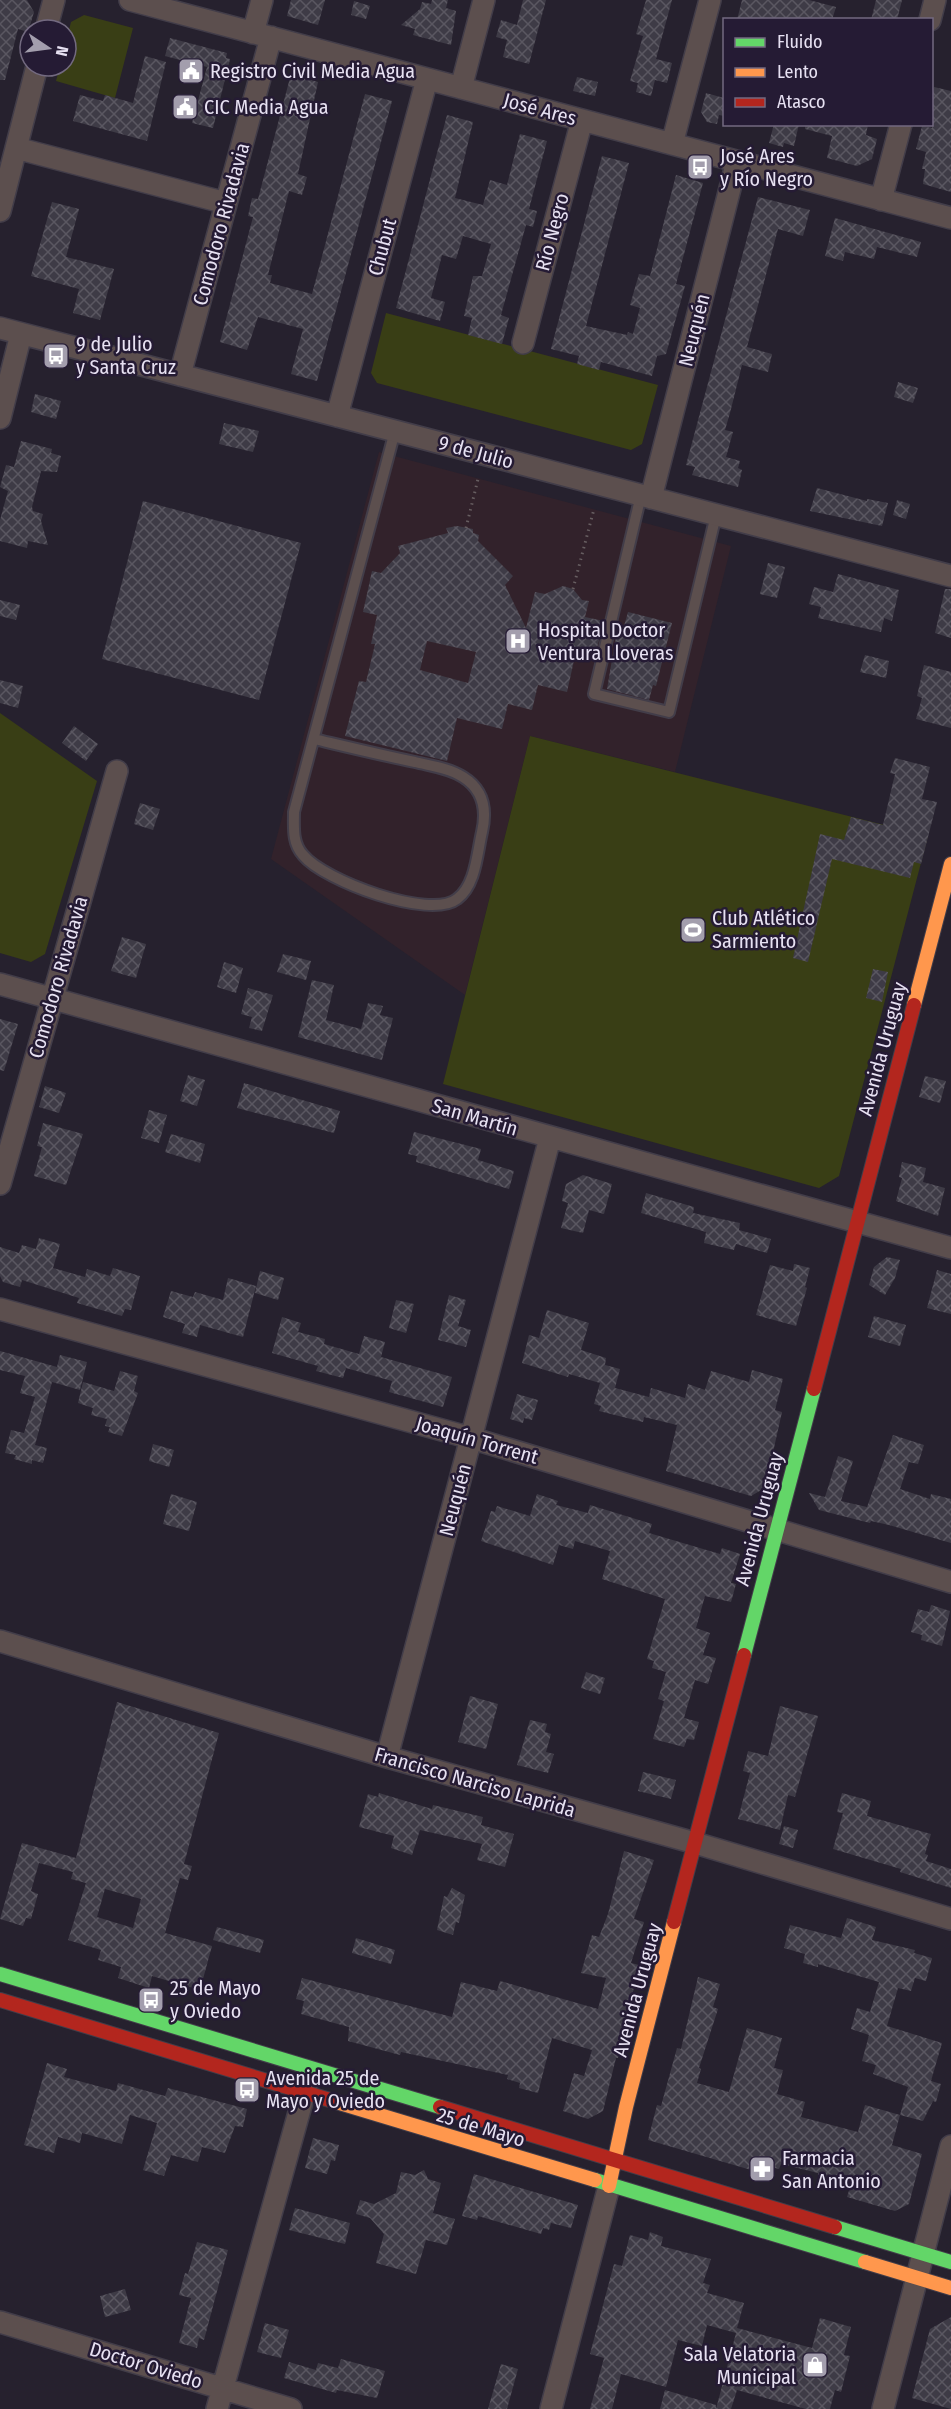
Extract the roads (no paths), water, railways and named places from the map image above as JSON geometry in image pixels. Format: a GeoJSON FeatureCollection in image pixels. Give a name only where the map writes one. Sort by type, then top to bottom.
{"type":"FeatureCollection","features":[{"type":"Feature","properties":{"kind":"main road","name":"Avenida Uruguay"},"geometry":{"type":"LineString","coordinates":[[609,2186],[695,1843],[857,1223],[945,909],[951,864]]}},
{"type":"Feature","properties":{"kind":"main road","name":"25 de Mayo"},"geometry":{"type":"LineString","coordinates":[[0,1974],[951,2262]]}},
{"type":"Feature","properties":{"kind":"main road","name":"25 de Mayo"},"geometry":{"type":"LineString","coordinates":[[0,2000],[951,2288]]}},
{"type":"Feature","properties":{"kind":"street"},"geometry":{"type":"LineString","coordinates":[[49,18],[54,0]]}},
{"type":"Feature","properties":{"kind":"street","name":"José Ares"},"geometry":{"type":"LineString","coordinates":[[130,0],[951,218]]}},
{"type":"Feature","properties":{"kind":"street","name":"Comodoro Rivadavia"},"geometry":{"type":"LineString","coordinates":[[180,375],[226,203],[262,35],[262,0]]}},
{"type":"Feature","properties":{"kind":"street"},"geometry":{"type":"LineString","coordinates":[[461,88],[484,0]]}},
{"type":"Feature","properties":{"kind":"street"},"geometry":{"type":"LineString","coordinates":[[672,144],[710,0]]}},
{"type":"Feature","properties":{"kind":"street"},"geometry":{"type":"LineString","coordinates":[[930,18],[935,0]]}},
{"type":"Feature","properties":{"kind":"street"},"geometry":{"type":"LineString","coordinates":[[0,211],[34,78]]}},
{"type":"Feature","properties":{"kind":"street","name":"Chubut"},"geometry":{"type":"LineString","coordinates":[[336,416],[427,79]]}},
{"type":"Feature","properties":{"kind":"street","name":"Río Negro"},"geometry":{"type":"LineString","coordinates":[[523,344],[582,120]]}},
{"type":"Feature","properties":{"kind":"street"},"geometry":{"type":"LineString","coordinates":[[881,200],[901,126]]}},
{"type":"Feature","properties":{"kind":"street"},"geometry":{"type":"LineString","coordinates":[[16,148],[226,203]]}},
{"type":"Feature","properties":{"kind":"street","name":"Neuquén"},"geometry":{"type":"LineString","coordinates":[[646,496],[736,161]]}},
{"type":"Feature","properties":{"kind":"street","name":"9 de Julio"},"geometry":{"type":"LineString","coordinates":[[0,328],[951,576]]}},
{"type":"Feature","properties":{"kind":"street"},"geometry":{"type":"LineString","coordinates":[[0,418],[21,333]]}},
{"type":"Feature","properties":{"kind":"street","name":"Comodoro Rivadavia"},"geometry":{"type":"LineString","coordinates":[[0,1184],[117,771]]}},
{"type":"Feature","properties":{"kind":"street","name":"San Martín"},"geometry":{"type":"LineString","coordinates":[[0,984],[951,1248]]}},
{"type":"Feature","properties":{"kind":"street","name":"Neuquén"},"geometry":{"type":"LineString","coordinates":[[387,1757],[550,1138]]}},
{"type":"Feature","properties":{"kind":"street","name":"Joaquín Torrent"},"geometry":{"type":"LineString","coordinates":[[0,1309],[471,1437],[951,1582]]}},
{"type":"Feature","properties":{"kind":"street","name":"Francisco Narciso Laprida"},"geometry":{"type":"LineString","coordinates":[[0,1641],[387,1757],[695,1843],[951,1920]]}},
{"type":"Feature","properties":{"kind":"street"},"geometry":{"type":"LineString","coordinates":[[217,2409],[310,2069]]}},
{"type":"Feature","properties":{"kind":"street"},"geometry":{"type":"LineString","coordinates":[[883,2409],[951,2146]]}},
{"type":"Feature","properties":{"kind":"street"},"geometry":{"type":"LineString","coordinates":[[550,2409],[609,2186]]}},
{"type":"Feature","properties":{"kind":"street","name":"Doctor Oviedo"},"geometry":{"type":"LineString","coordinates":[[0,2322],[291,2409]]}},
{"type":"Feature","properties":{"kind":"lane"},"geometry":{"type":"LineString","coordinates":[[314,739],[450,771],[474,786],[486,813],[471,879],[457,899],[443,906],[424,905],[364,891],[341,882],[303,855],[296,843],[294,812],[395,431]]}},
{"type":"Feature","properties":{"kind":"lane"},"geometry":{"type":"LineString","coordinates":[[646,496],[594,694],[669,712],[716,515]]}},
{"type":"Feature","properties":{"kind":"place","name":"Registro Civil Media Agua"},"geometry":{"type":"Point","coordinates":[191,71]}},
{"type":"Feature","properties":{"kind":"place","name":"CIC Media Agua"},"geometry":{"type":"Point","coordinates":[185,107]}},
{"type":"Feature","properties":{"kind":"place","name":"José Ares y Río Negro"},"geometry":{"type":"Point","coordinates":[700,167]}},
{"type":"Feature","properties":{"kind":"place","name":"9 de Julio y Santa Cruz"},"geometry":{"type":"Point","coordinates":[56,356]}},
{"type":"Feature","properties":{"kind":"place","name":"Hospital Doctor Ventura Lloveras"},"geometry":{"type":"Point","coordinates":[518,641]}},
{"type":"Feature","properties":{"kind":"place","name":"Club Atlético Sarmiento"},"geometry":{"type":"Point","coordinates":[693,930]}},
{"type":"Feature","properties":{"kind":"place","name":"25 de Mayo y Oviedo"},"geometry":{"type":"Point","coordinates":[151,2000]}},
{"type":"Feature","properties":{"kind":"place","name":"Avenida 25 de Mayo y Oviedo"},"geometry":{"type":"Point","coordinates":[247,2090]}},
{"type":"Feature","properties":{"kind":"place","name":"Farmacia San Antonio"},"geometry":{"type":"Point","coordinates":[762,2169]}},
{"type":"Feature","properties":{"kind":"place","name":"Sala Velatoria Municipal"},"geometry":{"type":"Point","coordinates":[815,2365]}}]}
